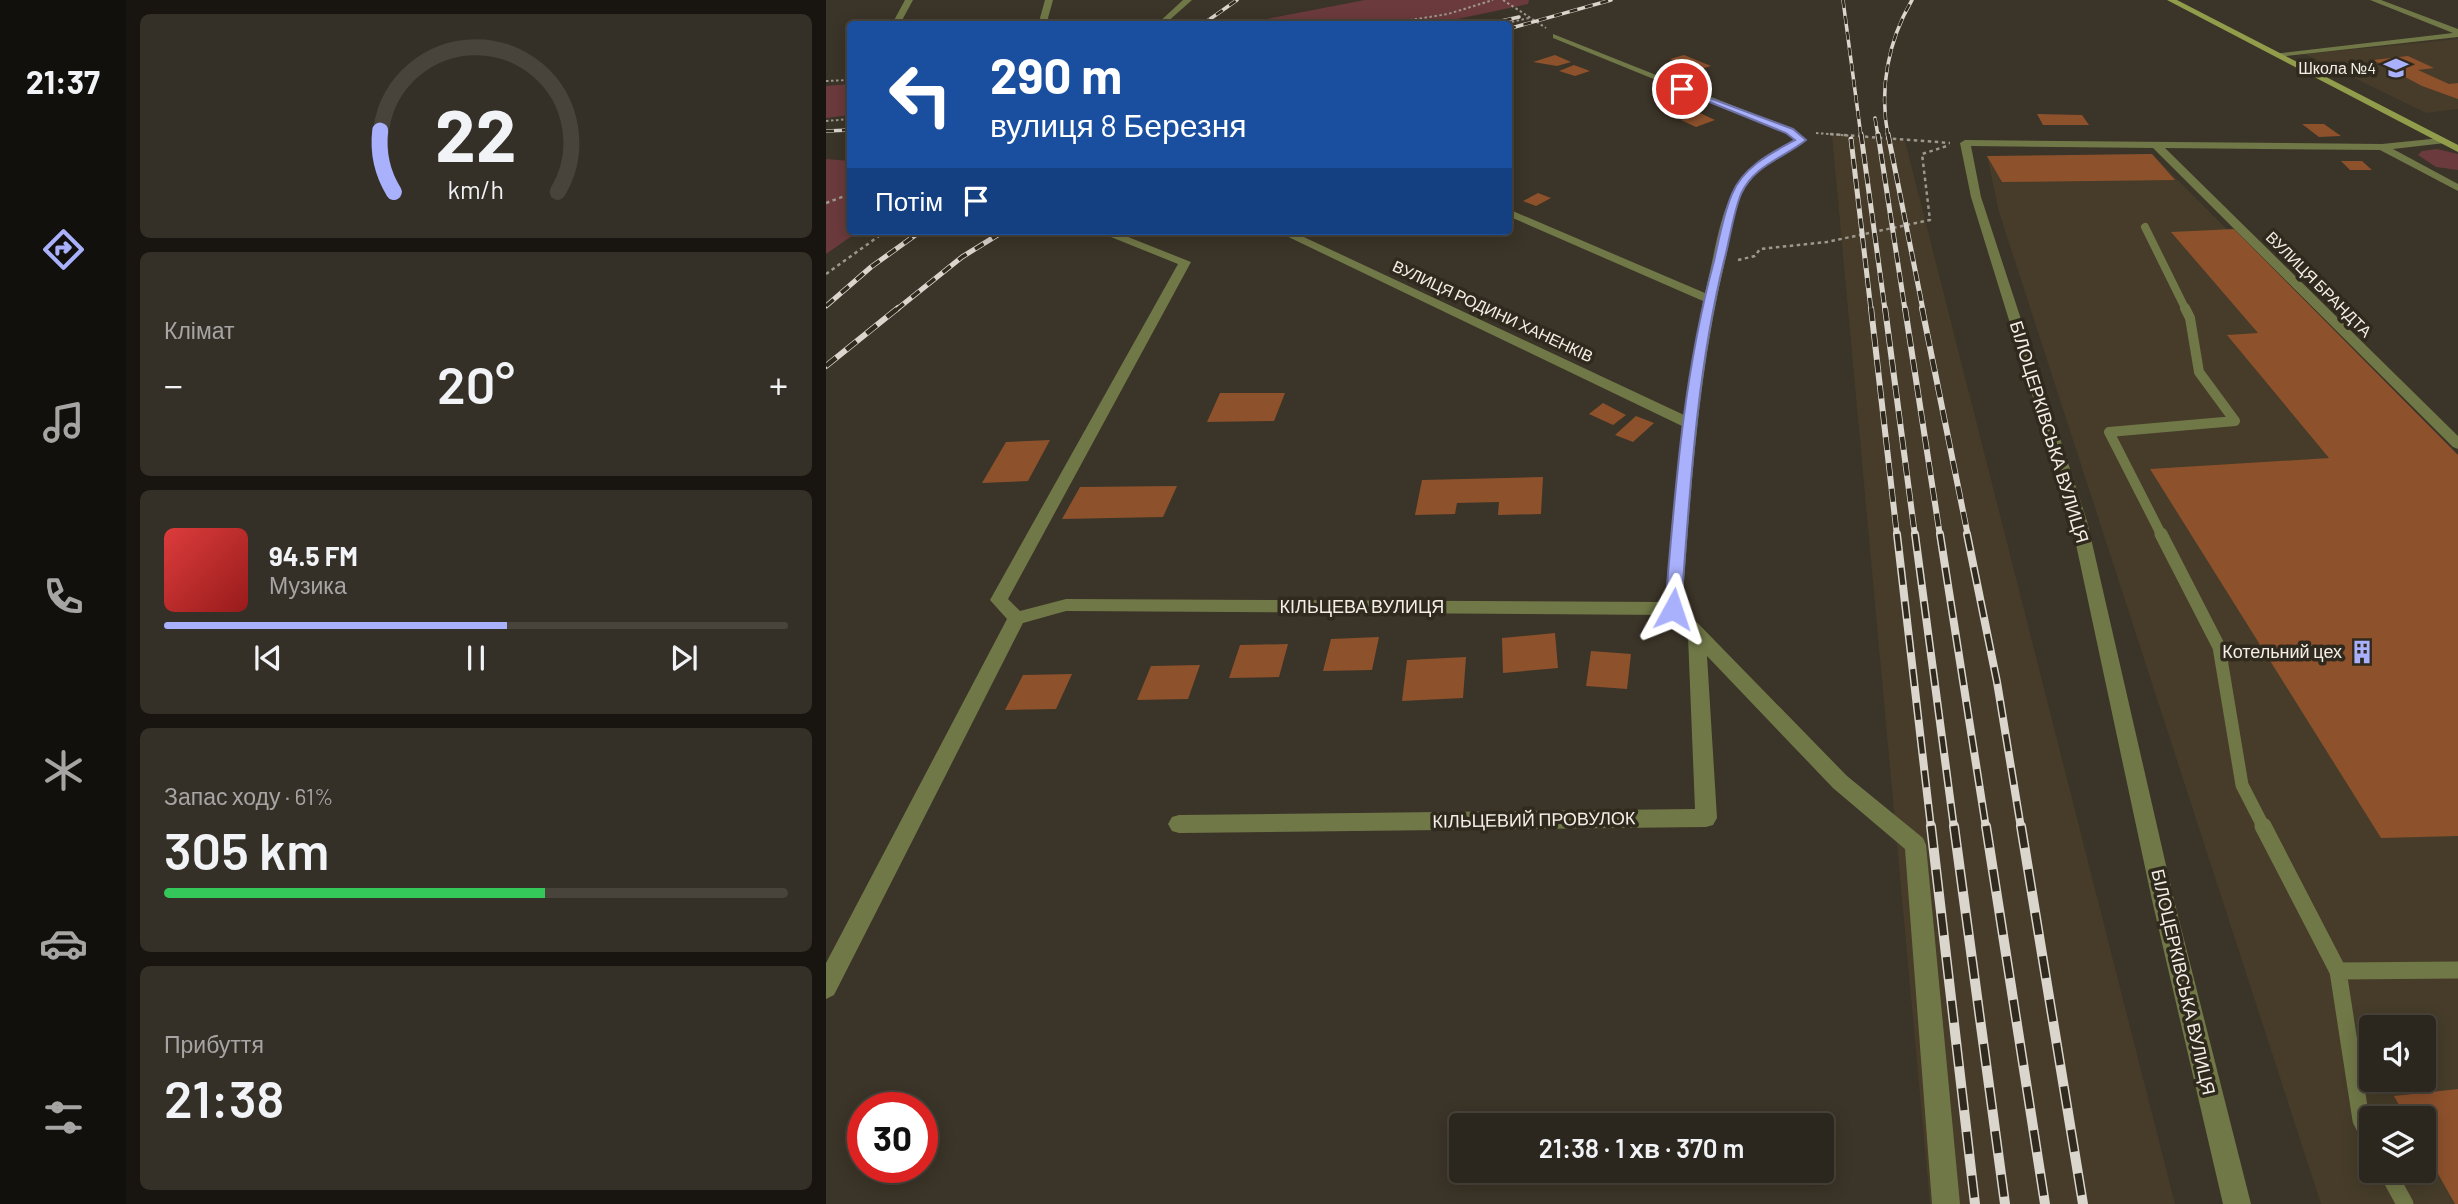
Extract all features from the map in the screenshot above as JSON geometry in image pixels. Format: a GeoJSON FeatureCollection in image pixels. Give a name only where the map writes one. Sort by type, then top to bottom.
{"type":"FeatureCollection","features":[{"type":"Feature","properties":{"kind":"main road"},"geometry":{"type":"LineString","coordinates":[[2171,0],[2458,149]]}},
{"type":"Feature","properties":{"kind":"street"},"geometry":{"type":"LineString","coordinates":[[898,21],[909,0]]}},
{"type":"Feature","properties":{"kind":"street"},"geometry":{"type":"LineString","coordinates":[[1045,21],[1049,0]]}},
{"type":"Feature","properties":{"kind":"street"},"geometry":{"type":"LineString","coordinates":[[1164,21],[1188,0]]}},
{"type":"Feature","properties":{"kind":"street"},"geometry":{"type":"LineString","coordinates":[[2374,0],[2458,33]]}},
{"type":"Feature","properties":{"kind":"street"},"geometry":{"type":"LineString","coordinates":[[2278,54],[2458,33]]}},
{"type":"Feature","properties":{"kind":"street"},"geometry":{"type":"LineString","coordinates":[[1556,36],[1789,131],[1801,140],[1762,164],[1737,193],[1709,299],[1688,423],[1673,609],[1840,782],[1915,845],[1946,1204]]}},
{"type":"Feature","properties":{"kind":"street","name":"БІЛОЦЕРКІВСЬКА ВУЛИЦЯ"},"geometry":{"type":"LineString","coordinates":[[2237,1204],[2163,900],[2079,521],[1976,197],[1965,144],[2382,147],[2441,141]]}},
{"type":"Feature","properties":{"kind":"street","name":"ВУЛИЦЯ БРАНДТА"},"geometry":{"type":"LineString","coordinates":[[2157,146],[2458,444]]}},
{"type":"Feature","properties":{"kind":"street"},"geometry":{"type":"LineString","coordinates":[[2382,147],[2458,188]]}},
{"type":"Feature","properties":{"kind":"street"},"geometry":{"type":"LineString","coordinates":[[2444,181],[2458,179]]}},
{"type":"Feature","properties":{"kind":"street"},"geometry":{"type":"LineString","coordinates":[[1512,214],[1709,299]]}},
{"type":"Feature","properties":{"kind":"street"},"geometry":{"type":"LineString","coordinates":[[826,987],[1017,618],[999,600],[1185,262],[1113,235]]}},
{"type":"Feature","properties":{"kind":"street","name":"ВУЛИЦЯ РОДИНИ ХАНЕНКІВ"},"geometry":{"type":"LineString","coordinates":[[1290,235],[1688,423]]}},
{"type":"Feature","properties":{"kind":"street","name":"КІЛЬЦЕВА ВУЛИЦЯ"},"geometry":{"type":"LineString","coordinates":[[1017,618],[1066,605],[1673,609]]}},
{"type":"Feature","properties":{"kind":"street","name":"КІЛЬЦЕВИЙ ПРОВУЛОК"},"geometry":{"type":"LineString","coordinates":[[1179,824],[1706,818],[1697,636]]}},
{"type":"Feature","properties":{"kind":"lane"},"geometry":{"type":"LineString","coordinates":[[2145,228],[2190,318],[2199,372],[2235,421],[2109,432],[2219,647],[2242,785],[2337,971],[2359,1108]]}},
{"type":"Feature","properties":{"kind":"lane"},"geometry":{"type":"LineString","coordinates":[[2337,971],[2458,970]]}},
{"type":"Feature","properties":{"kind":"lane"},"geometry":{"type":"LineString","coordinates":[[2394,1183],[2405,1204]]}},
{"type":"Feature","properties":{"kind":"path"},"geometry":{"type":"LineString","coordinates":[[1404,21],[1448,14],[1493,0]]}},
{"type":"Feature","properties":{"kind":"path"},"geometry":{"type":"LineString","coordinates":[[1503,0],[1556,36]]}},
{"type":"Feature","properties":{"kind":"path"},"geometry":{"type":"LineString","coordinates":[[1512,22],[1530,17]]}},
{"type":"Feature","properties":{"kind":"path"},"geometry":{"type":"LineString","coordinates":[[826,81],[847,80]]}},
{"type":"Feature","properties":{"kind":"path"},"geometry":{"type":"LineString","coordinates":[[826,121],[847,119]]}},
{"type":"Feature","properties":{"kind":"path"},"geometry":{"type":"LineString","coordinates":[[1718,264],[1755,256],[1760,249],[1827,242],[1930,220],[1922,154],[1955,143],[1789,131]]}},
{"type":"Feature","properties":{"kind":"path"},"geometry":{"type":"LineString","coordinates":[[826,203],[847,195]]}},
{"type":"Feature","properties":{"kind":"path"},"geometry":{"type":"LineString","coordinates":[[826,274],[880,235]]}},
{"type":"Feature","properties":{"kind":"shaded area"},"geometry":{"type":"Polygon","coordinates":[[[1365,0],[1529,0],[1528,4],[1448,21],[1261,20],[1365,0]]]}},
{"type":"Feature","properties":{"kind":"shaded area","name":"Школа №4"},"geometry":{"type":"Polygon","coordinates":[[[2458,39],[2458,109],[2426,113],[2305,54],[2458,39]]]}},
{"type":"Feature","properties":{"kind":"shaded area"},"geometry":{"type":"Polygon","coordinates":[[[847,84],[847,115],[826,118],[826,86],[847,84]]]}},
{"type":"Feature","properties":{"kind":"shaded area"},"geometry":{"type":"Polygon","coordinates":[[[1832,135],[1905,141],[2175,1204],[1930,1204],[1832,135]]]}},
{"type":"Feature","properties":{"kind":"shaded area"},"geometry":{"type":"Polygon","coordinates":[[[2437,149],[2458,154],[2458,170],[2436,167],[2418,155],[2422,151],[2437,149]]]}},
{"type":"Feature","properties":{"kind":"shaded area"},"geometry":{"type":"Polygon","coordinates":[[[2152,154],[2458,462],[2458,1204],[2321,1204],[1999,212],[1987,156],[2152,154]]]}},
{"type":"Feature","properties":{"kind":"shaded area"},"geometry":{"type":"Polygon","coordinates":[[[826,159],[847,161],[847,235],[853,235],[826,254],[826,159]]]}},
{"type":"Feature","properties":{"kind":"building"},"geometry":{"type":"Polygon","coordinates":[[[1555,55],[1571,62],[1557,66],[1533,62],[1555,55]]]}},
{"type":"Feature","properties":{"kind":"building"},"geometry":{"type":"Polygon","coordinates":[[[1684,55],[1711,66],[1697,70],[1670,59],[1684,55]]]}},
{"type":"Feature","properties":{"kind":"building"},"geometry":{"type":"Polygon","coordinates":[[[2408,56],[2434,68],[2418,70],[2449,84],[2458,83],[2458,99],[2422,86],[2373,60],[2408,56]]]}},
{"type":"Feature","properties":{"kind":"building"},"geometry":{"type":"Polygon","coordinates":[[[1574,65],[1590,71],[1575,76],[1559,71],[1574,65]]]}},
{"type":"Feature","properties":{"kind":"building"},"geometry":{"type":"Polygon","coordinates":[[[1700,113],[1715,120],[1696,127],[1681,120],[1700,113]]]}},
{"type":"Feature","properties":{"kind":"building"},"geometry":{"type":"Polygon","coordinates":[[[2037,114],[2082,115],[2089,125],[2043,125],[2037,114]]]}},
{"type":"Feature","properties":{"kind":"building"},"geometry":{"type":"Polygon","coordinates":[[[2302,124],[2324,124],[2341,136],[2319,137],[2302,124]]]}},
{"type":"Feature","properties":{"kind":"building"},"geometry":{"type":"Polygon","coordinates":[[[2152,154],[2175,180],[2002,182],[1987,156],[2152,154]]]}},
{"type":"Feature","properties":{"kind":"building"},"geometry":{"type":"Polygon","coordinates":[[[2341,161],[2362,161],[2372,170],[2350,170],[2341,161]]]}},
{"type":"Feature","properties":{"kind":"building"},"geometry":{"type":"Polygon","coordinates":[[[1538,193],[1551,198],[1536,206],[1523,201],[1538,193]]]}},
{"type":"Feature","properties":{"kind":"building","name":"Котельний цех"},"geometry":{"type":"Polygon","coordinates":[[[2234,229],[2458,455],[2458,836],[2381,838],[2150,469],[2329,458],[2227,335],[2258,333],[2171,232],[2234,229]]]}},
{"type":"Feature","properties":{"kind":"building"},"geometry":{"type":"Polygon","coordinates":[[[1220,393],[1285,393],[1274,421],[1207,422],[1220,393]]]}},
{"type":"Feature","properties":{"kind":"building"},"geometry":{"type":"Polygon","coordinates":[[[1603,403],[1626,415],[1613,425],[1589,414],[1603,403]]]}},
{"type":"Feature","properties":{"kind":"building"},"geometry":{"type":"Polygon","coordinates":[[[1636,416],[1654,423],[1633,442],[1615,435],[1636,416]]]}},
{"type":"Feature","properties":{"kind":"building"},"geometry":{"type":"Polygon","coordinates":[[[1050,440],[1028,481],[982,483],[1006,442],[1050,440]]]}},
{"type":"Feature","properties":{"kind":"building"},"geometry":{"type":"Polygon","coordinates":[[[1543,477],[1541,514],[1498,515],[1499,502],[1457,503],[1455,514],[1415,515],[1422,480],[1543,477]]]}},
{"type":"Feature","properties":{"kind":"building"},"geometry":{"type":"Polygon","coordinates":[[[1177,486],[1163,517],[1062,519],[1080,487],[1177,486]]]}},
{"type":"Feature","properties":{"kind":"building"},"geometry":{"type":"Polygon","coordinates":[[[1555,633],[1558,668],[1503,673],[1502,638],[1555,633]]]}},
{"type":"Feature","properties":{"kind":"building"},"geometry":{"type":"Polygon","coordinates":[[[1379,637],[1372,670],[1323,671],[1331,639],[1379,637]]]}},
{"type":"Feature","properties":{"kind":"building"},"geometry":{"type":"Polygon","coordinates":[[[1288,644],[1279,677],[1229,678],[1240,645],[1288,644]]]}},
{"type":"Feature","properties":{"kind":"building"},"geometry":{"type":"Polygon","coordinates":[[[1591,651],[1631,654],[1627,689],[1586,686],[1591,651]]]}},
{"type":"Feature","properties":{"kind":"building"},"geometry":{"type":"Polygon","coordinates":[[[1466,657],[1463,698],[1402,701],[1407,660],[1466,657]]]}},
{"type":"Feature","properties":{"kind":"building"},"geometry":{"type":"Polygon","coordinates":[[[1200,665],[1188,699],[1137,700],[1151,666],[1200,665]]]}},
{"type":"Feature","properties":{"kind":"building"},"geometry":{"type":"Polygon","coordinates":[[[1072,674],[1056,709],[1005,710],[1023,675],[1072,674]]]}},
{"type":"Feature","properties":{"kind":"building"},"geometry":{"type":"Polygon","coordinates":[[[2458,1089],[2458,1204],[2455,1204],[2436,1170],[2436,1106],[2399,1106],[2394,1096],[2458,1089]]]}},
{"type":"Feature","properties":{"kind":"railway"},"geometry":{"type":"LineString","coordinates":[[1207,21],[1237,0]]}},
{"type":"Feature","properties":{"kind":"railway"},"geometry":{"type":"LineString","coordinates":[[1512,28],[1611,0]]}},
{"type":"Feature","properties":{"kind":"railway"},"geometry":{"type":"LineString","coordinates":[[1843,0],[1861,136]]}},
{"type":"Feature","properties":{"kind":"railway"},"geometry":{"type":"LineString","coordinates":[[1888,136],[1885,83],[1891,49],[1912,0]]}},
{"type":"Feature","properties":{"kind":"railway"},"geometry":{"type":"LineString","coordinates":[[1501,21],[1519,17]]}},
{"type":"Feature","properties":{"kind":"railway"},"geometry":{"type":"LineString","coordinates":[[1875,118],[1878,136]]}},
{"type":"Feature","properties":{"kind":"railway"},"geometry":{"type":"LineString","coordinates":[[826,131],[847,130]]}},
{"type":"Feature","properties":{"kind":"railway"},"geometry":{"type":"LineString","coordinates":[[1861,134],[1885,310]]}},
{"type":"Feature","properties":{"kind":"railway"},"geometry":{"type":"LineString","coordinates":[[1878,134],[1905,310]]}},
{"type":"Feature","properties":{"kind":"railway"},"geometry":{"type":"LineString","coordinates":[[1888,134],[1923,310]]}},
{"type":"Feature","properties":{"kind":"railway"},"geometry":{"type":"LineString","coordinates":[[1851,139],[1871,310]]}},
{"type":"Feature","properties":{"kind":"railway"},"geometry":{"type":"LineString","coordinates":[[826,306],[871,267],[915,235]]}},
{"type":"Feature","properties":{"kind":"railway"},"geometry":{"type":"LineString","coordinates":[[896,310],[962,257],[998,235]]}},
{"type":"Feature","properties":{"kind":"railway"},"geometry":{"type":"LineString","coordinates":[[826,366],[898,308]]}},
{"type":"Feature","properties":{"kind":"railway"},"geometry":{"type":"LineString","coordinates":[[1871,308],[1897,536]]}},
{"type":"Feature","properties":{"kind":"railway"},"geometry":{"type":"LineString","coordinates":[[1885,308],[1915,536]]}},
{"type":"Feature","properties":{"kind":"railway"},"geometry":{"type":"LineString","coordinates":[[1905,308],[1940,536]]}},
{"type":"Feature","properties":{"kind":"railway"},"geometry":{"type":"LineString","coordinates":[[1922,308],[1968,536]]}},
{"type":"Feature","properties":{"kind":"railway"},"geometry":{"type":"LineString","coordinates":[[1897,534],[1931,828]]}},
{"type":"Feature","properties":{"kind":"railway"},"geometry":{"type":"LineString","coordinates":[[1915,534],[1954,828]]}},
{"type":"Feature","properties":{"kind":"railway"},"geometry":{"type":"LineString","coordinates":[[1940,534],[1986,828]]}},
{"type":"Feature","properties":{"kind":"railway"},"geometry":{"type":"LineString","coordinates":[[1967,534],[1997,682],[2021,828]]}},
{"type":"Feature","properties":{"kind":"railway"},"geometry":{"type":"LineString","coordinates":[[1931,826],[1975,1204]]}},
{"type":"Feature","properties":{"kind":"railway"},"geometry":{"type":"LineString","coordinates":[[1954,826],[2005,1204]]}},
{"type":"Feature","properties":{"kind":"railway"},"geometry":{"type":"LineString","coordinates":[[1986,826],[2045,1204]]}},
{"type":"Feature","properties":{"kind":"railway"},"geometry":{"type":"LineString","coordinates":[[2021,826],[2083,1204]]}},
{"type":"Feature","properties":{"kind":"place","name":"Школа №4"},"geometry":{"type":"Point","coordinates":[2396,68]}},
{"type":"Feature","properties":{"kind":"place","name":"Котельний цех"},"geometry":{"type":"Point","coordinates":[2362,652]}},
{"type":"Feature","properties":{"kind":"route"},"geometry":{"type":"LineString","coordinates":[[1673,609],[1688,423],[1709,299],[1737,193],[1752,172],[1772,156],[1801,140],[1789,131],[1682,89]]}}]}
